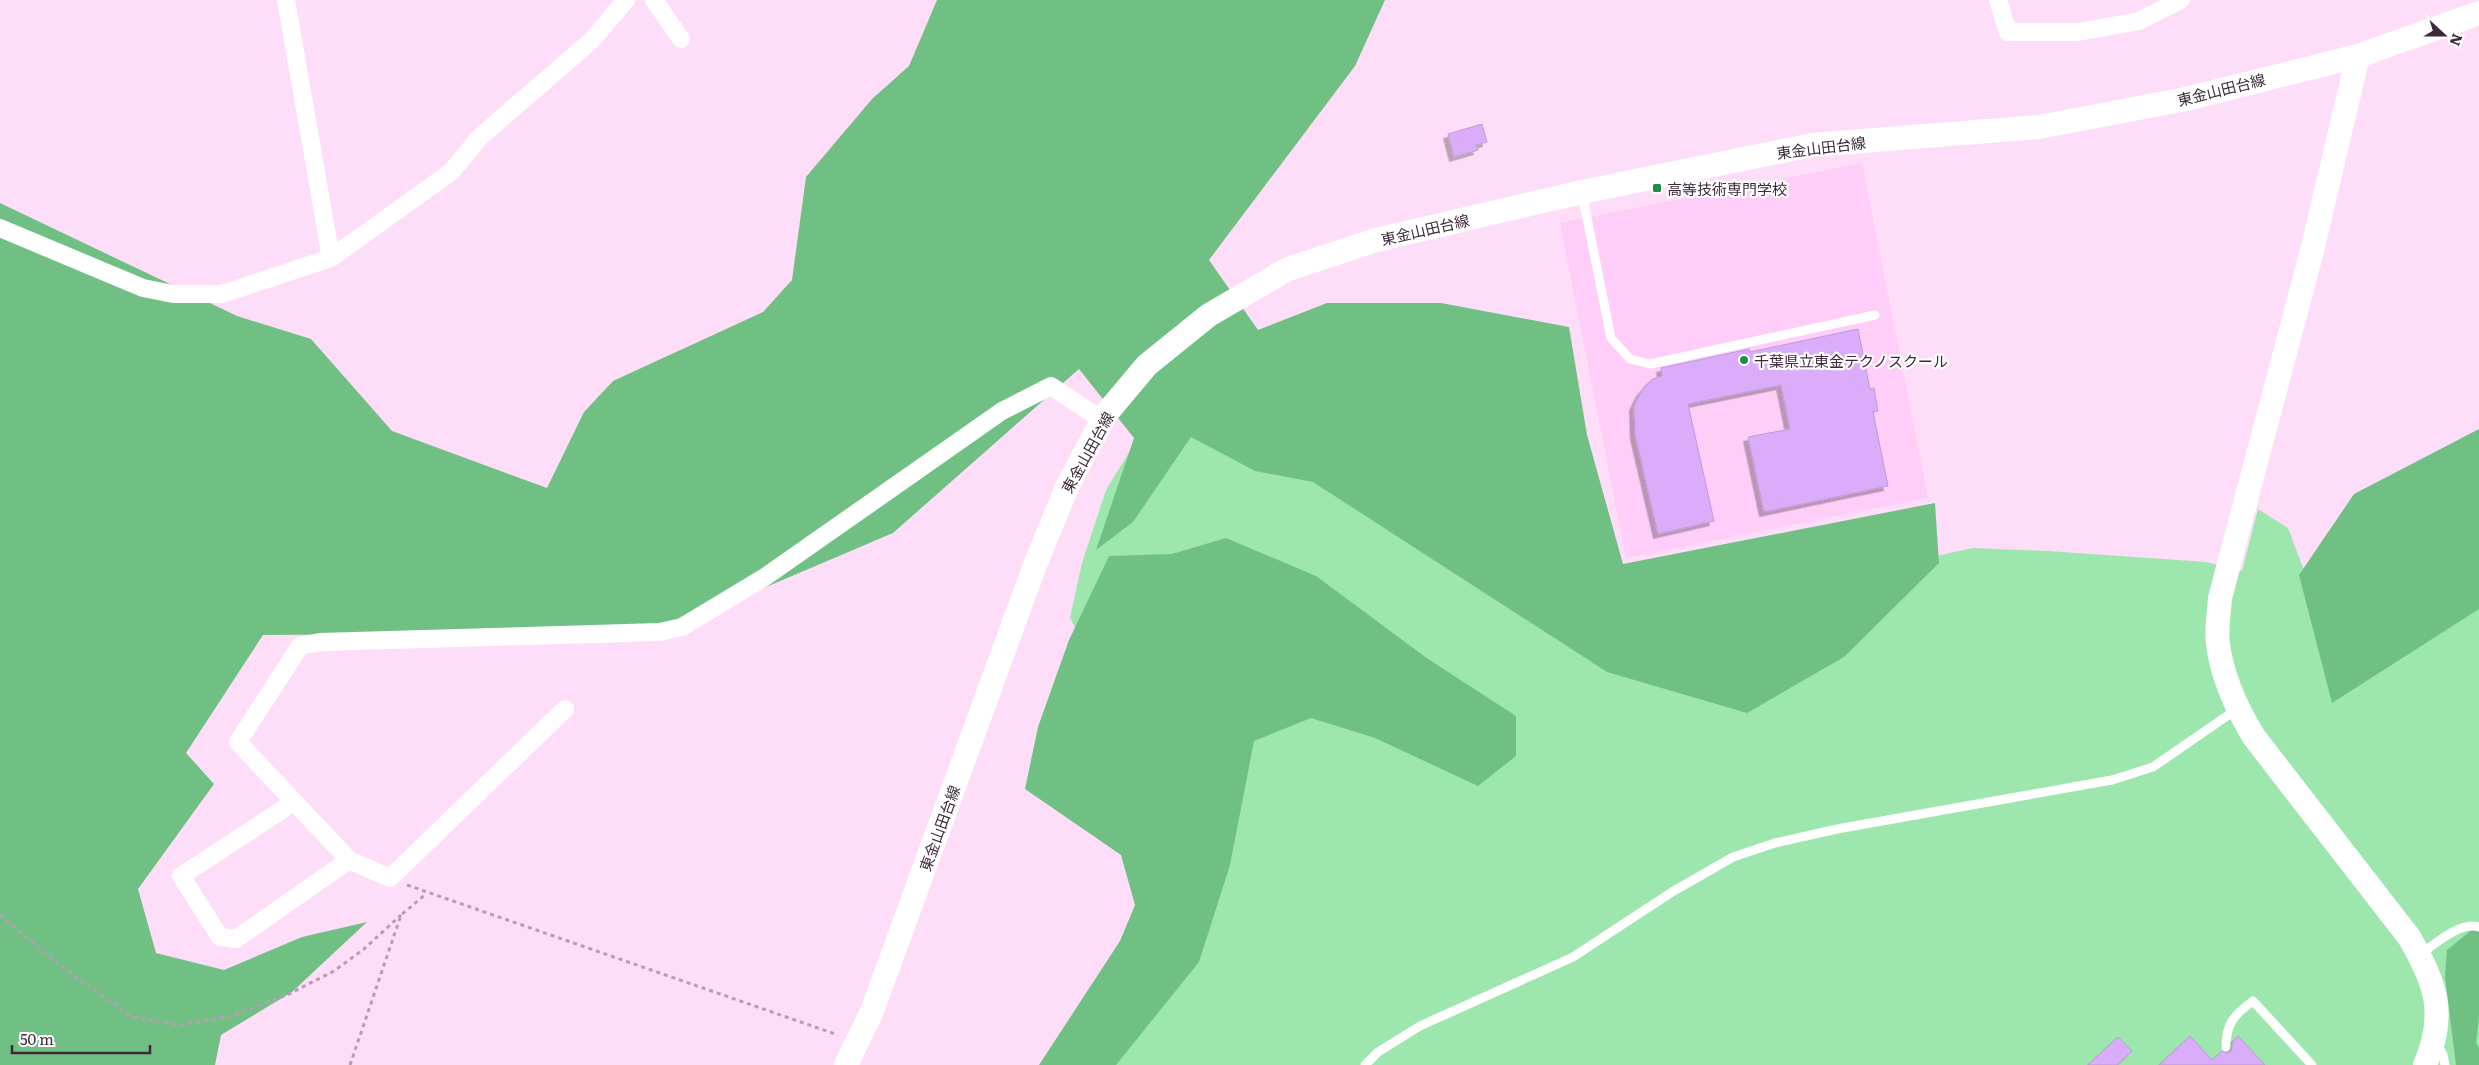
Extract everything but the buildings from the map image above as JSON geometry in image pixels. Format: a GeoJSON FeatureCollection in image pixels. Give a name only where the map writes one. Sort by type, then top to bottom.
{"type":"FeatureCollection","features":[{"type":"Feature","properties":{"kind":"main road","name":"東金山田台線"},"geometry":{"type":"LineString","coordinates":[[846,1065],[872,1011],[1035,565],[1067,487],[1102,420],[1147,365],[1209,315],[1288,268],[1376,240],[1582,192],[1812,146],[2039,127],[2186,98],[2358,56],[2479,13]]}},
{"type":"Feature","properties":{"kind":"main road"},"geometry":{"type":"LineString","coordinates":[[2358,56],[2312,251],[2220,598],[2218,643],[2223,669],[2237,708],[2254,737],[2403,930],[2419,955],[2435,992],[2437,1025],[2435,1042],[2425,1065]]}},
{"type":"Feature","properties":{"kind":"street"},"geometry":{"type":"LineString","coordinates":[[286,0],[331,258]]}},
{"type":"Feature","properties":{"kind":"street"},"geometry":{"type":"LineString","coordinates":[[0,228],[143,288],[173,294],[222,294],[331,258],[451,172],[480,137],[592,40],[626,0]]}},
{"type":"Feature","properties":{"kind":"street"},"geometry":{"type":"LineString","coordinates":[[654,0],[681,39]]}},
{"type":"Feature","properties":{"kind":"street"},"geometry":{"type":"LineString","coordinates":[[1998,0],[2008,32],[2078,32],[2139,22],[2181,0]]}},
{"type":"Feature","properties":{"kind":"street"},"geometry":{"type":"LineString","coordinates":[[565,709],[390,878],[349,860],[238,742],[300,646],[320,642],[660,632],[682,626],[765,577],[1002,411],[1051,386],[1102,420]]}},
{"type":"Feature","properties":{"kind":"street"},"geometry":{"type":"LineString","coordinates":[[294,802],[180,876],[220,936],[236,939],[349,860]]}},
{"type":"Feature","properties":{"kind":"lane"},"geometry":{"type":"LineString","coordinates":[[1582,192],[1610,338],[1630,358],[1650,364],[1875,315]]}},
{"type":"Feature","properties":{"kind":"lane"},"geometry":{"type":"LineString","coordinates":[[1365,1065],[1378,1052],[1420,1026],[1574,957],[1672,892],[1733,857],[1775,843],[1837,828],[2112,780],[2153,767],[2237,708]]}},
{"type":"Feature","properties":{"kind":"lane"},"geometry":{"type":"LineString","coordinates":[[2419,955],[2452,932],[2475,926],[2479,927]]}},
{"type":"Feature","properties":{"kind":"lane"},"geometry":{"type":"LineString","coordinates":[[2226,1047],[2226,1031],[2237,1013],[2252,1001],[2312,1065]]}},
{"type":"Feature","properties":{"kind":"lane"},"geometry":{"type":"LineString","coordinates":[[2435,1042],[2443,1056],[2444,1065]]}},
{"type":"Feature","properties":{"kind":"path"},"geometry":{"type":"LineString","coordinates":[[390,878],[426,894],[857,1043]]}},
{"type":"Feature","properties":{"kind":"path"},"geometry":{"type":"LineString","coordinates":[[0,915],[60,965],[132,1016],[180,1025],[231,1016],[287,995],[334,970],[364,949],[426,894]]}},
{"type":"Feature","properties":{"kind":"path"},"geometry":{"type":"LineString","coordinates":[[350,1065],[401,916]]}},
{"type":"Feature","properties":{"kind":"shaded area","name":"千葉県立東金テクノスクール"},"geometry":{"type":"Polygon","coordinates":[[[1862,163],[1928,498],[1626,558],[1560,223],[1862,163]]]}},
{"type":"Feature","properties":{"kind":"green space"},"geometry":{"type":"Polygon","coordinates":[[[937,0],[1385,0],[1355,66],[1209,260],[1258,330],[1327,303],[1441,303],[1569,327],[1587,435],[1623,564],[1935,503],[1939,563],[1844,657],[1747,713],[1607,672],[1313,482],[1255,471],[1191,437],[1133,522],[1096,550],[1134,438],[1079,369],[893,533],[660,632],[263,635],[186,753],[214,784],[138,889],[156,953],[224,970],[302,937],[367,922],[292,992],[221,1035],[215,1065],[0,1065],[0,203],[237,316],[311,339],[392,431],[547,488],[584,412],[613,381],[763,312],[792,280],[806,177],[872,99],[909,66],[937,0]]]}},
{"type":"Feature","properties":{"kind":"green space"},"geometry":{"type":"Polygon","coordinates":[[[1147,423],[1222,435],[1358,501],[1587,632],[1973,548],[2048,551],[2206,562],[2242,571],[2258,509],[2288,528],[2326,629],[2479,470],[2479,1065],[1048,1065],[1142,904],[1128,725],[1070,618],[1082,563],[1106,490],[1147,423]]]}},
{"type":"Feature","properties":{"kind":"green space"},"geometry":{"type":"Polygon","coordinates":[[[2479,429],[2479,609],[2332,703],[2299,575],[2354,494],[2479,429]]]}},
{"type":"Feature","properties":{"kind":"green space"},"geometry":{"type":"Polygon","coordinates":[[[1226,538],[1316,576],[1428,659],[1516,716],[1516,756],[1478,786],[1375,738],[1311,718],[1254,741],[1230,865],[1199,962],[1116,1065],[1039,1065],[1120,941],[1135,905],[1121,855],[1025,789],[1038,727],[1069,640],[1109,556],[1172,554],[1226,538]]]}},
{"type":"Feature","properties":{"kind":"green space"},"geometry":{"type":"Polygon","coordinates":[[[2479,924],[2479,1016],[2476,1043],[2479,1048],[2479,1065],[2456,1065],[2445,977],[2447,950],[2479,924]]]}},
{"type":"Feature","properties":{"kind":"place","name":"高等技術専門学校"},"geometry":{"type":"Point","coordinates":[1657,188]}},
{"type":"Feature","properties":{"kind":"place","name":"千葉県立東金テクノスクール"},"geometry":{"type":"Point","coordinates":[1744,360]}}]}
